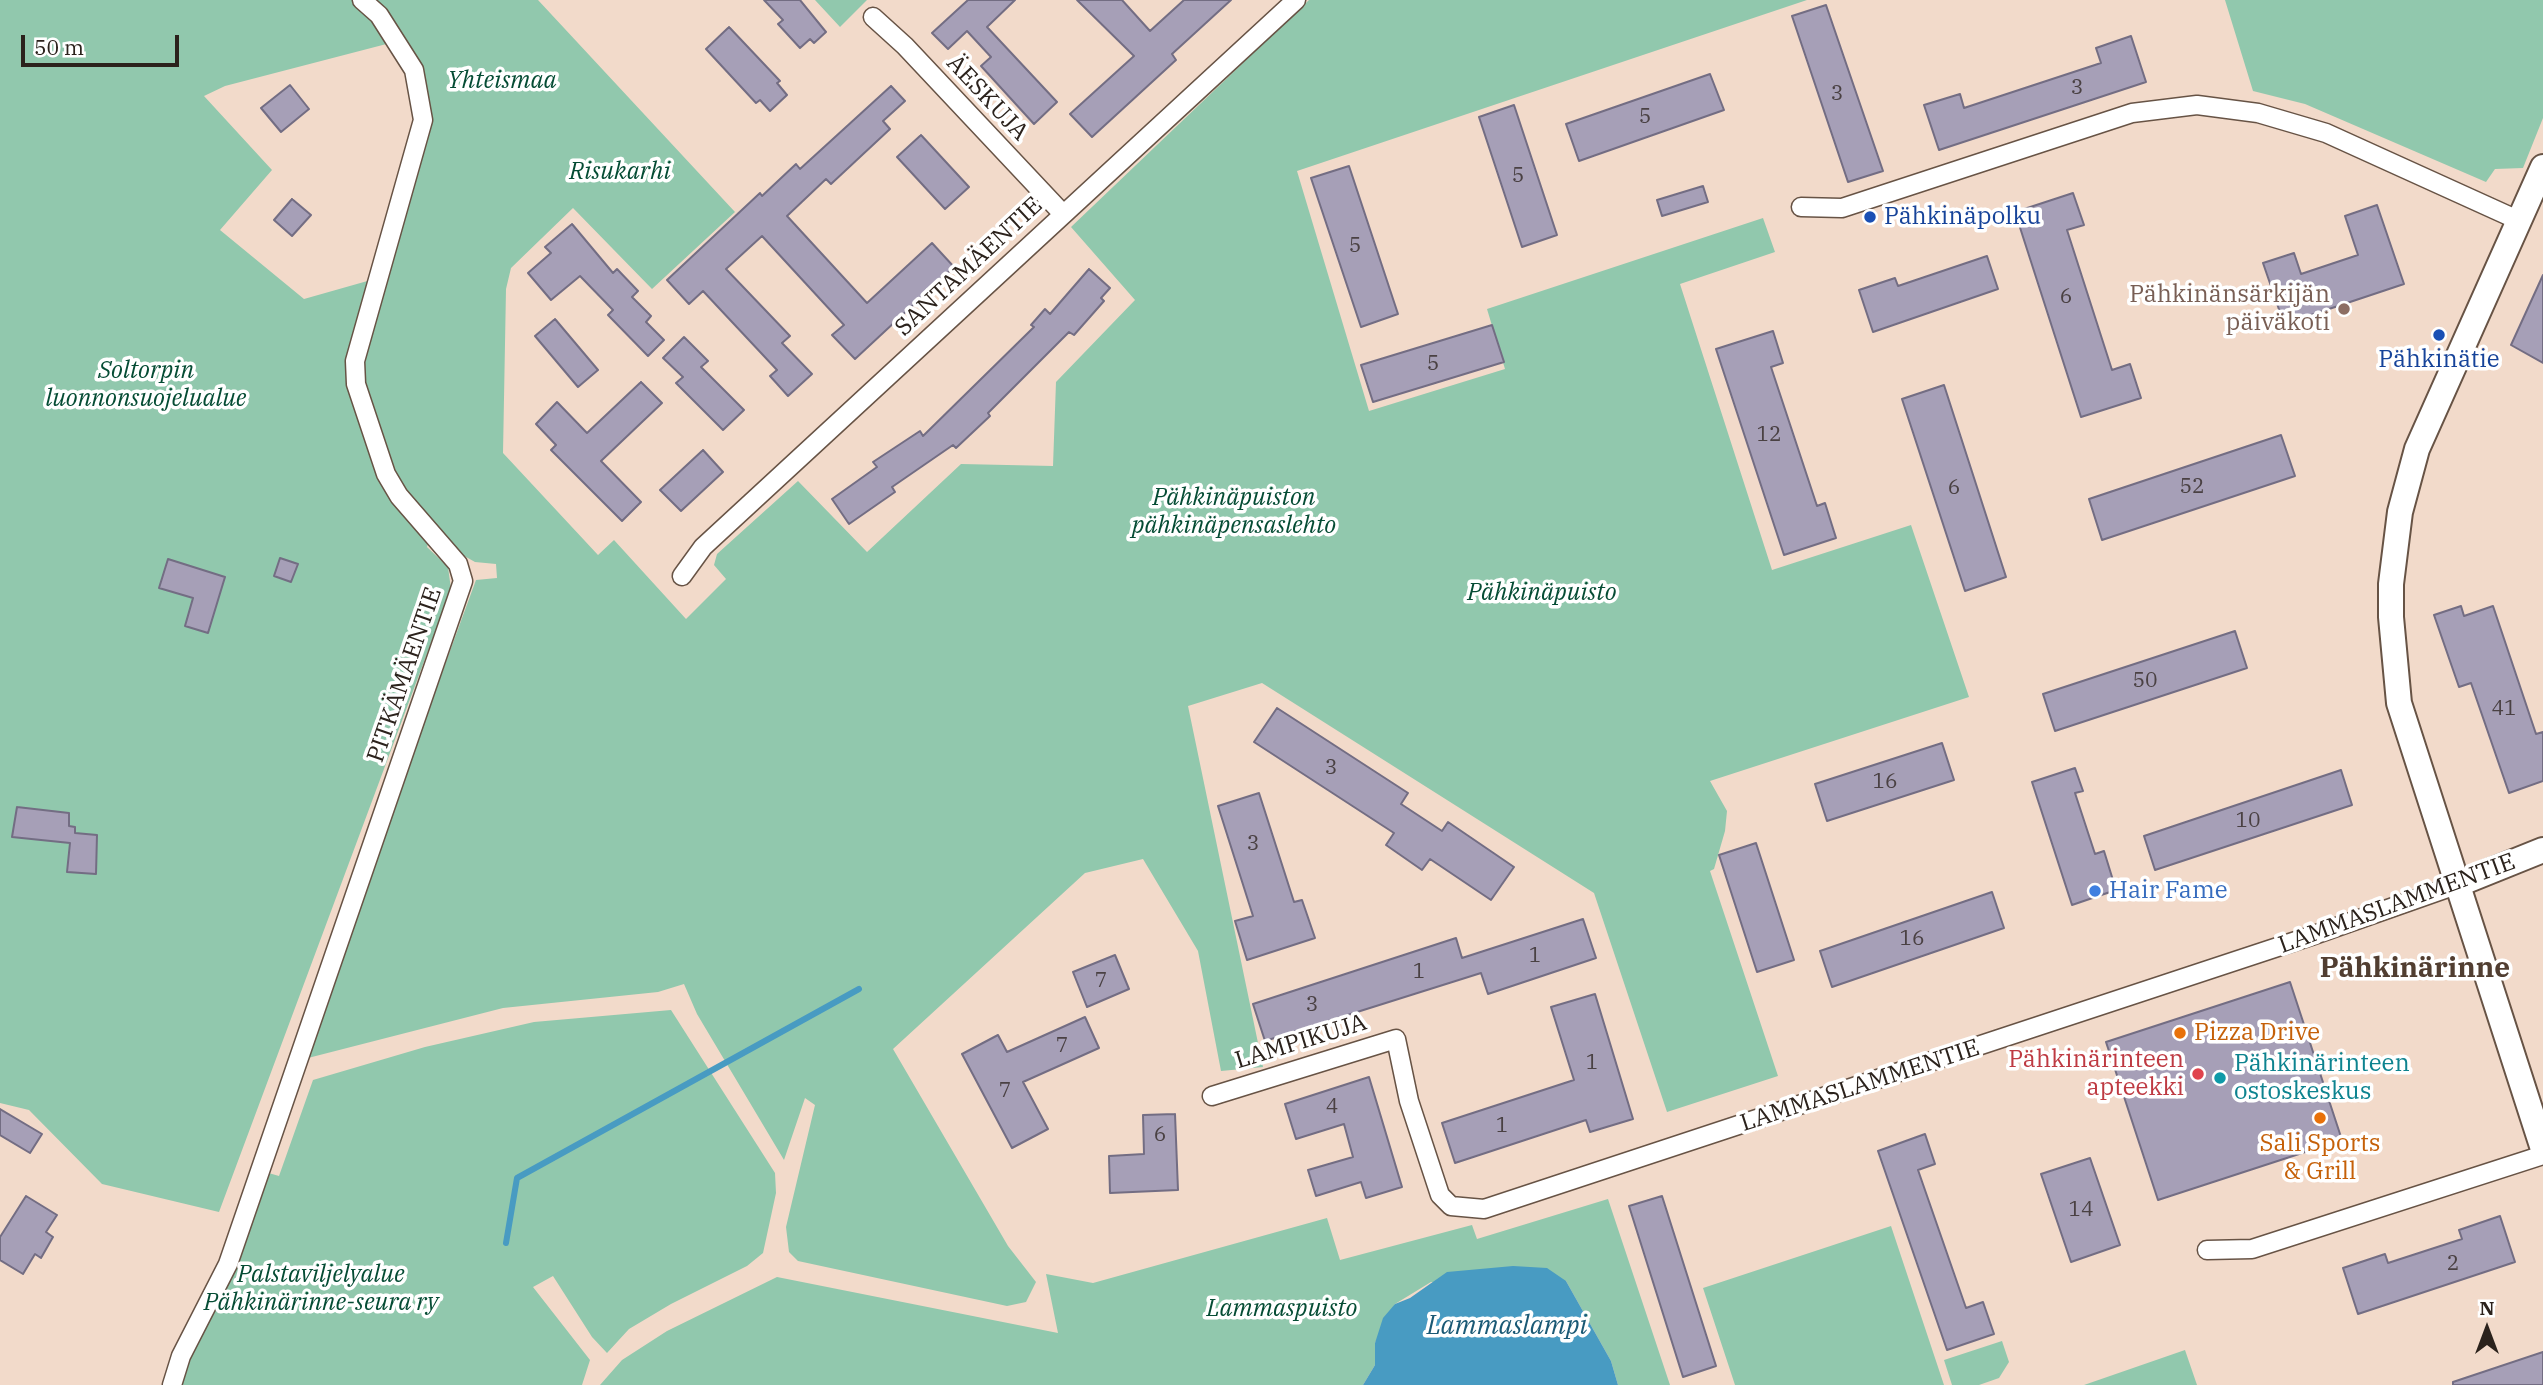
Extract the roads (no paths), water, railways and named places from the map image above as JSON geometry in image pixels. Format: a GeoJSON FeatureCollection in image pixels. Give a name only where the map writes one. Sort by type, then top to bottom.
{"type":"FeatureCollection","features":[{"type":"Feature","properties":{"kind":"street","name":"PITKÄMÄENTIE"},"geometry":{"type":"LineString","coordinates":[[172,1385],[181,1356],[228,1264],[463,581],[458,564],[398,496],[386,474],[356,384],[355,361],[423,120],[414,70],[379,15],[362,0]]}},
{"type":"Feature","properties":{"kind":"street","name":"SANTAMÄENTIE"},"geometry":{"type":"LineString","coordinates":[[682,576],[702,547],[1296,0]]}},
{"type":"Feature","properties":{"kind":"street","name":"ÄESKUJA"},"geometry":{"type":"LineString","coordinates":[[873,17],[905,46],[1063,214]]}},
{"type":"Feature","properties":{"kind":"street"},"geometry":{"type":"LineString","coordinates":[[1801,207],[1842,208],[2132,113],[2197,105],[2258,113],[2326,133],[2520,221]]}},
{"type":"Feature","properties":{"kind":"street"},"geometry":{"type":"LineString","coordinates":[[2207,1250],[2252,1249],[2543,1152],[2399,703],[2391,622],[2391,584],[2400,512],[2417,449],[2543,167]]}},
{"type":"Feature","properties":{"kind":"street","name":"LAMMASLAMMENTIE"},"geometry":{"type":"LineString","coordinates":[[1451,1206],[1484,1209],[1669,1149],[2314,935],[2543,850]]}},
{"type":"Feature","properties":{"kind":"street","name":"LAMPIKUJA"},"geometry":{"type":"LineString","coordinates":[[1212,1096],[1396,1039],[1409,1101],[1428,1160],[1440,1195],[1451,1206]]}},
{"type":"Feature","properties":{"kind":"water","name":"Lammaslampi"},"geometry":{"type":"Polygon","coordinates":[[[1513,1266],[1547,1268],[1566,1281],[1611,1361],[1618,1385],[1363,1385],[1375,1365],[1375,1343],[1383,1318],[1395,1304],[1410,1298],[1447,1272],[1513,1266]]]}},
{"type":"Feature","properties":{"kind":"waterway"},"geometry":{"type":"LineString","coordinates":[[506,1243],[517,1178],[859,989]]}},
{"type":"Feature","properties":{"kind":"place","name":"Pähkinäpolku"},"geometry":{"type":"Point","coordinates":[1870,217]}},
{"type":"Feature","properties":{"kind":"place","name":"Pähkinänsärkijän päiväkoti"},"geometry":{"type":"Point","coordinates":[2344,309]}},
{"type":"Feature","properties":{"kind":"place","name":"Pähkinätie"},"geometry":{"type":"Point","coordinates":[2439,335]}},
{"type":"Feature","properties":{"kind":"place","name":"Hair Fame"},"geometry":{"type":"Point","coordinates":[2095,891]}},
{"type":"Feature","properties":{"kind":"place","name":"Pizza Drive"},"geometry":{"type":"Point","coordinates":[2180,1033]}},
{"type":"Feature","properties":{"kind":"place","name":"Pähkinärinteen apteekki"},"geometry":{"type":"Point","coordinates":[2198,1074]}},
{"type":"Feature","properties":{"kind":"place","name":"Pähkinärinteen ostoskeskus"},"geometry":{"type":"Point","coordinates":[2220,1078]}},
{"type":"Feature","properties":{"kind":"place","name":"Sali Sports & Grill"},"geometry":{"type":"Point","coordinates":[2320,1118]}},
{"type":"Feature","properties":{"kind":"district","name":"Pähkinärinne"},"geometry":{"type":"Point","coordinates":[2415,969]}},
{"type":"Feature","properties":{"kind":"park label","name":"Yhteismaa"},"geometry":{"type":"Point","coordinates":[502,81]}},
{"type":"Feature","properties":{"kind":"park label","name":"Risukarhi"},"geometry":{"type":"Point","coordinates":[620,172]}},
{"type":"Feature","properties":{"kind":"park label","name":"Soltorpin luonnonsuojelualue"},"geometry":{"type":"Point","coordinates":[146,385]}},
{"type":"Feature","properties":{"kind":"park label","name":"Pähkinäpuiston pähkinäpensaslehto"},"geometry":{"type":"Point","coordinates":[1234,512]}},
{"type":"Feature","properties":{"kind":"park label","name":"Pähkinäpuisto"},"geometry":{"type":"Point","coordinates":[1542,593]}},
{"type":"Feature","properties":{"kind":"park label","name":"Palstaviljelyalue Pähkinärinne-seura ry"},"geometry":{"type":"Point","coordinates":[321,1289]}},
{"type":"Feature","properties":{"kind":"park label","name":"Lammaspuisto"},"geometry":{"type":"Point","coordinates":[1282,1309]}}]}
